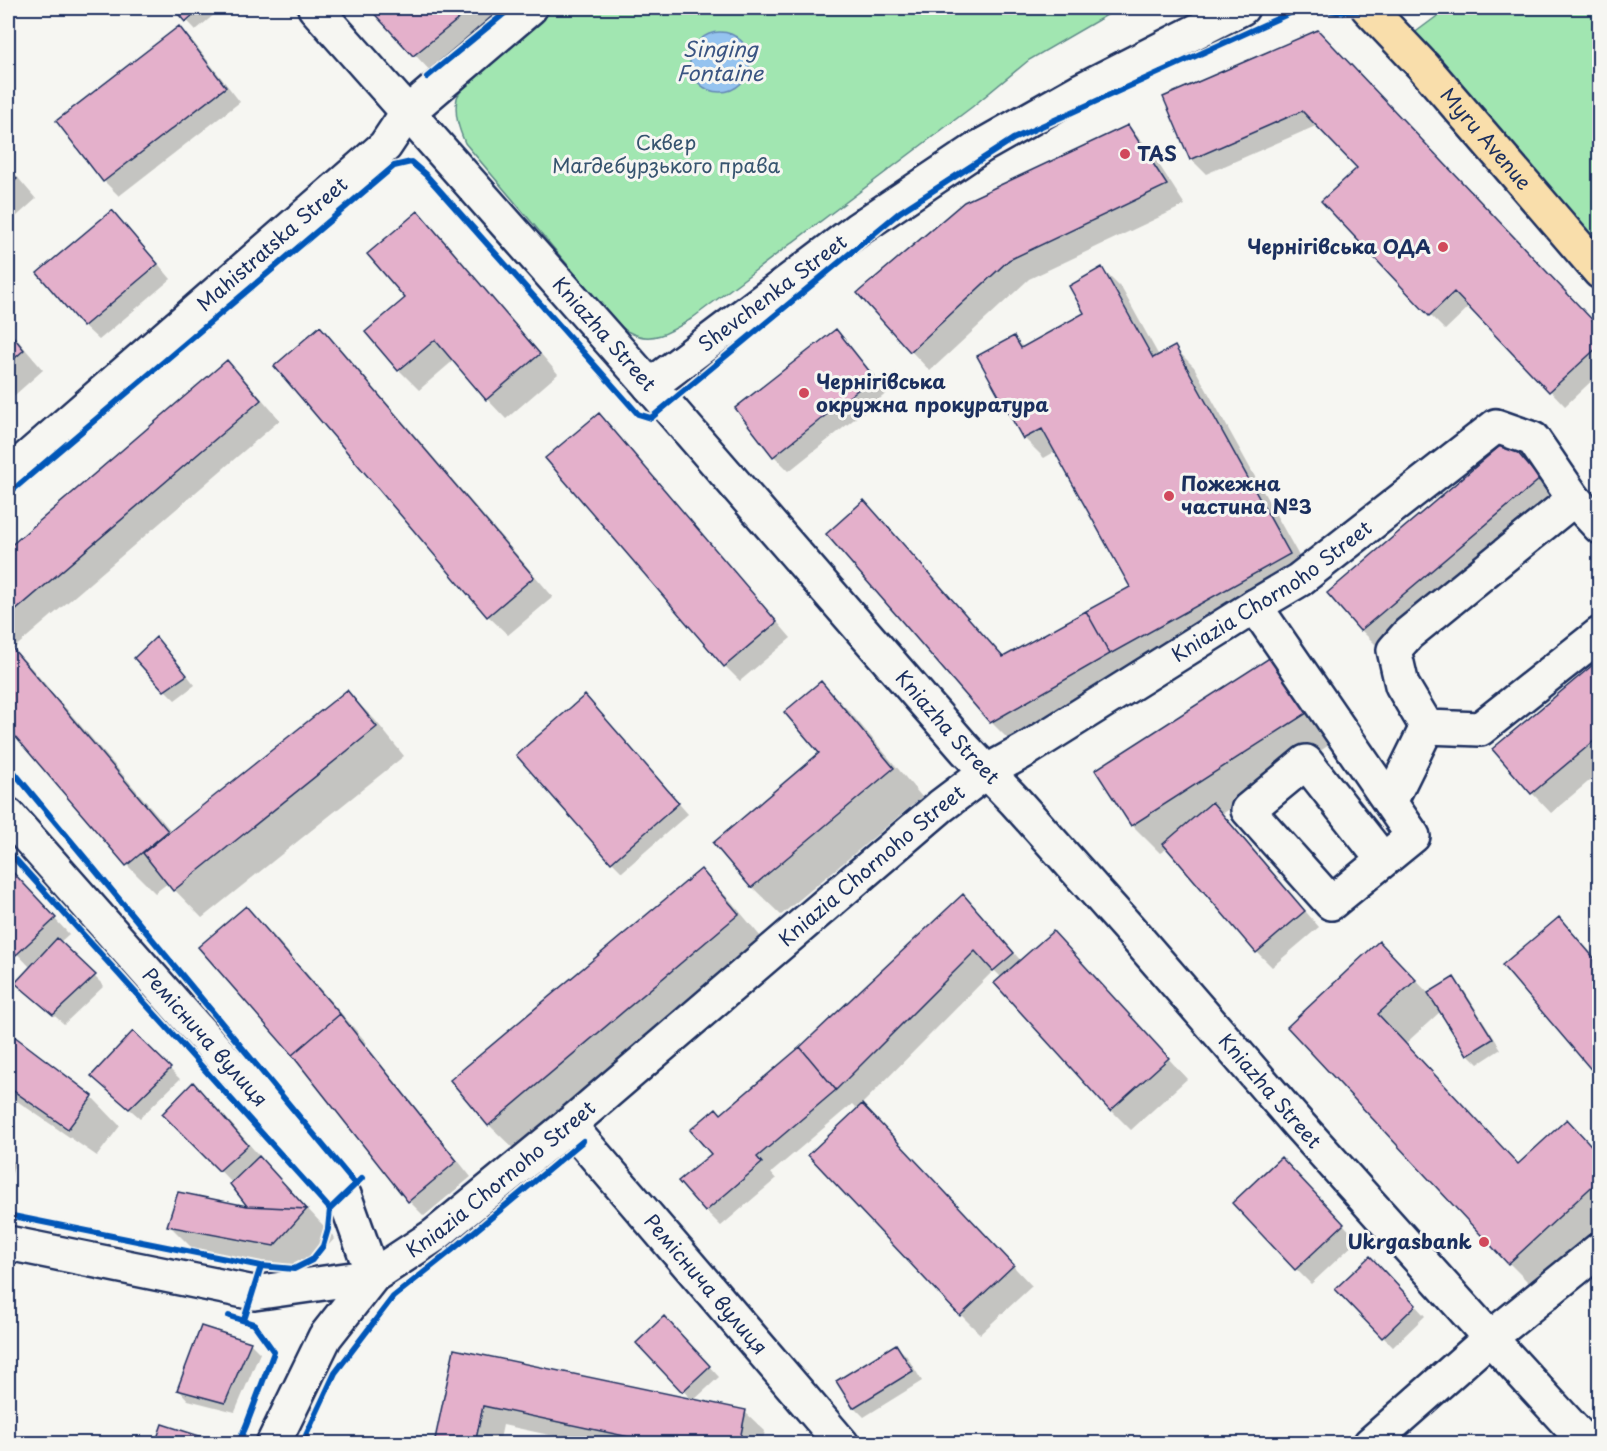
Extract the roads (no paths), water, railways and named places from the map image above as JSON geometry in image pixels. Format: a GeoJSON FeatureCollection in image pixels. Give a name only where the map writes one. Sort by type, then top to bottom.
{"type":"FeatureCollection","features":[{"type":"Feature","properties":{"kind":"main road","name":"Myru Avenue"},"geometry":{"type":"LineString","coordinates":[[1368,8],[1424,66],[1599,272]]}},
{"type":"Feature","properties":{"kind":"street","name":"Kniazha Street"},"geometry":{"type":"LineString","coordinates":[[315,8],[1306,1133],[1587,1443]]}},
{"type":"Feature","properties":{"kind":"street","name":"Mahistratska Street"},"geometry":{"type":"LineString","coordinates":[[8,476],[385,146],[407,112],[530,8]]}},
{"type":"Feature","properties":{"kind":"street","name":"Shevchenka Street"},"geometry":{"type":"LineString","coordinates":[[650,386],[858,229],[980,147],[1078,91],[1242,8]]}},
{"type":"Feature","properties":{"kind":"street","name":"Kniazia Chornoho Street"},"geometry":{"type":"LineString","coordinates":[[273,1443],[325,1337],[373,1275],[435,1235],[569,1125],[932,814],[987,772],[1299,580],[1496,426],[1533,439],[1574,499],[1599,527]]}},
{"type":"Feature","properties":{"kind":"street"},"geometry":{"type":"LineString","coordinates":[[1427,727],[1402,685],[1394,650],[1408,634],[1574,499]]}},
{"type":"Feature","properties":{"kind":"street"},"geometry":{"type":"LineString","coordinates":[[1255,606],[1413,836],[1383,860]]}},
{"type":"Feature","properties":{"kind":"street"},"geometry":{"type":"LineString","coordinates":[[1427,727],[1480,729],[1599,634]]}},
{"type":"Feature","properties":{"kind":"street"},"geometry":{"type":"LineString","coordinates":[[1390,802],[1427,727]]}},
{"type":"Feature","properties":{"kind":"street","name":"Реміснича вулиця"},"geometry":{"type":"LineString","coordinates":[[8,815],[344,1195],[373,1275]]}},
{"type":"Feature","properties":{"kind":"street","name":"Реміснича вулиця"},"geometry":{"type":"LineString","coordinates":[[569,1125],[843,1443]]}},
{"type":"Feature","properties":{"kind":"street"},"geometry":{"type":"LineString","coordinates":[[8,1243],[254,1293],[373,1275]]}},
{"type":"Feature","properties":{"kind":"street"},"geometry":{"type":"LineString","coordinates":[[1370,1443],[1490,1338],[1599,1249]]}},
{"type":"Feature","properties":{"kind":"water","name":"Singing Fontaine"},"geometry":{"type":"Polygon","coordinates":[[[720,32],[741,41],[750,62],[741,83],[720,92],[699,83],[690,62],[699,41],[720,32]]]}},
{"type":"Feature","properties":{"kind":"place","name":"TAS"},"geometry":{"type":"Point","coordinates":[1125,154]}},
{"type":"Feature","properties":{"kind":"place","name":"Чернігівська ОДА"},"geometry":{"type":"Point","coordinates":[1443,247]}},
{"type":"Feature","properties":{"kind":"place","name":"Чернігівська окружна прокуратура"},"geometry":{"type":"Point","coordinates":[804,393]}},
{"type":"Feature","properties":{"kind":"place","name":"Пожежна частина №3"},"geometry":{"type":"Point","coordinates":[1169,496]}},
{"type":"Feature","properties":{"kind":"place","name":"Ukrgasbank"},"geometry":{"type":"Point","coordinates":[1484,1242]}},
{"type":"Feature","properties":{"kind":"park label","name":"Сквер Магдебурзького права"},"geometry":{"type":"Point","coordinates":[666,154]}}]}
